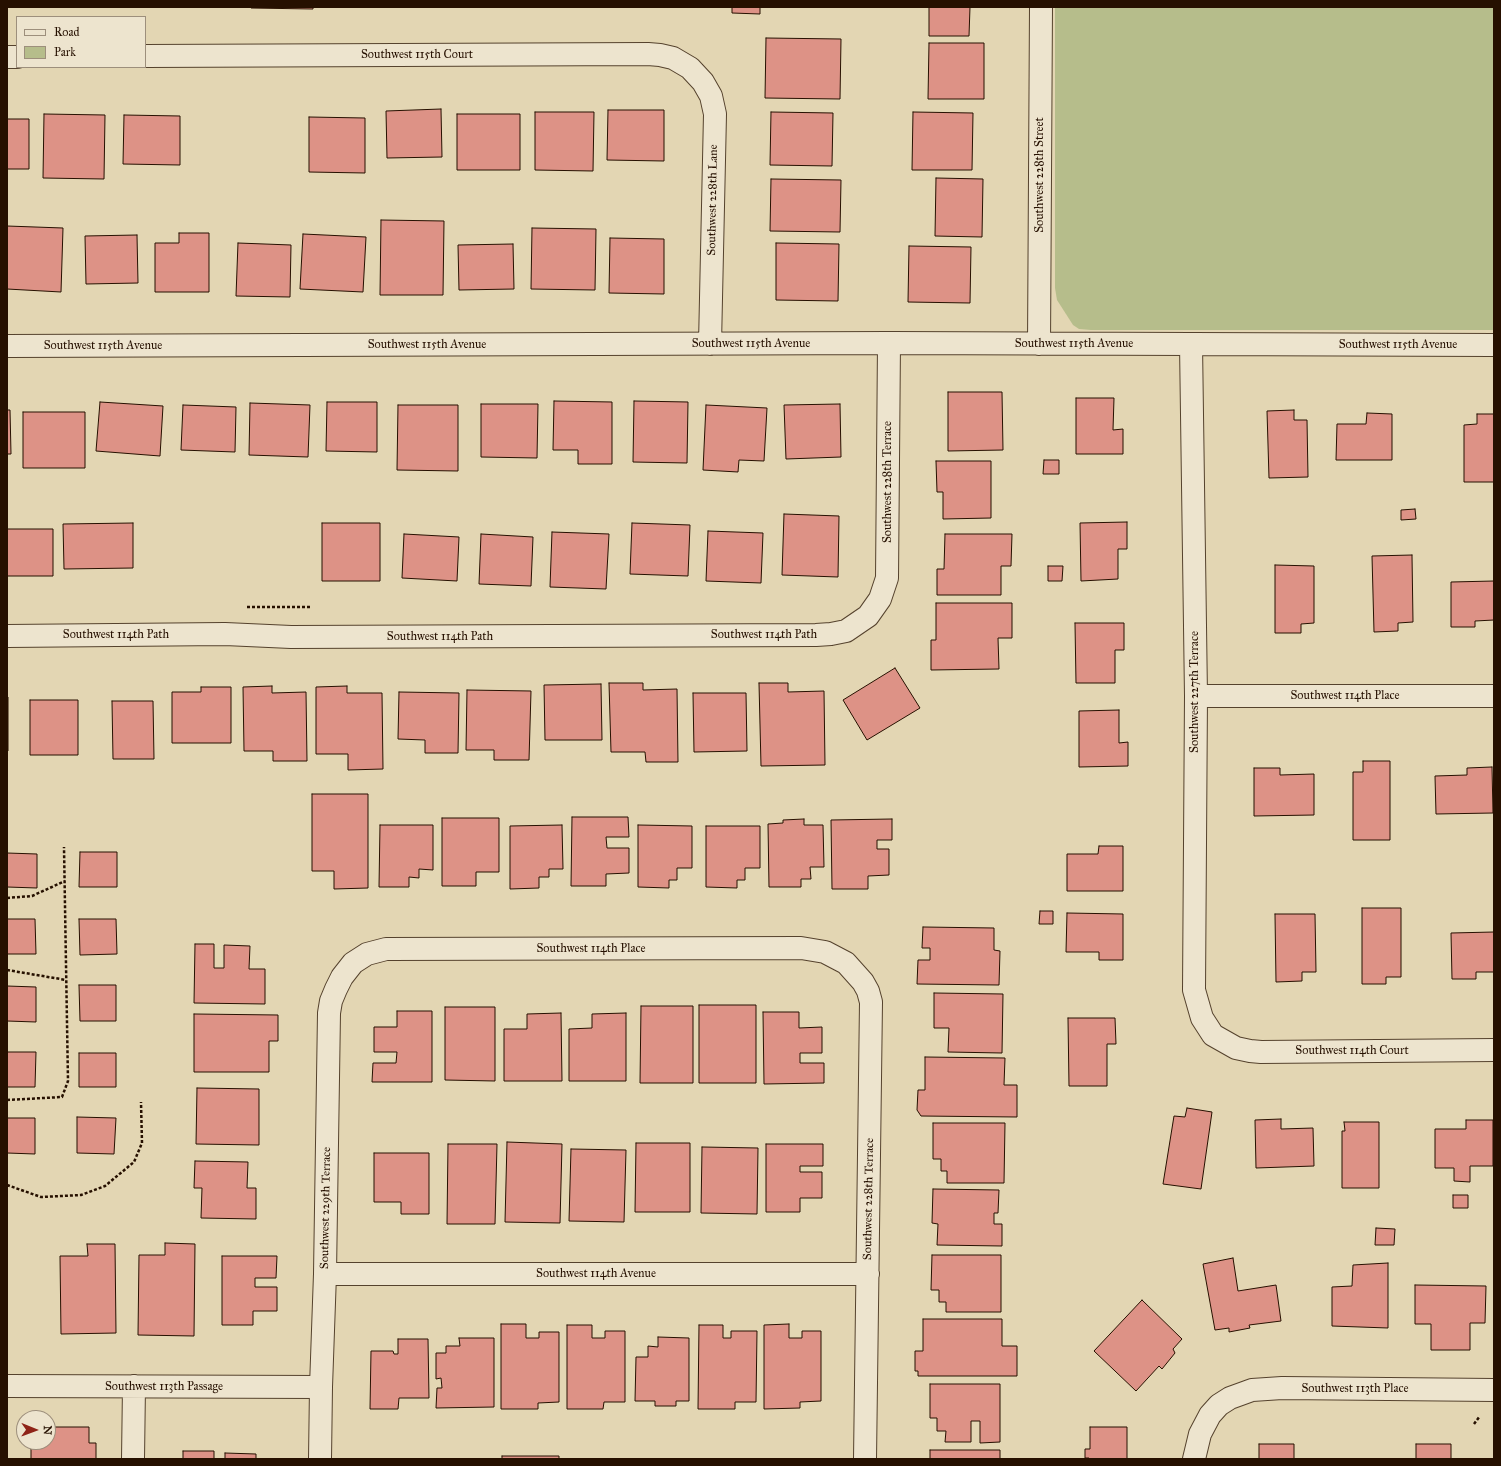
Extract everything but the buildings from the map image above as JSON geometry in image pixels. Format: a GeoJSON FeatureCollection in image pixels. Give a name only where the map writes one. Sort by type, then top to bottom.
{"type":"FeatureCollection","features":[{"type":"Feature","properties":{"kind":"street","name":"Southwest 228th Street"},"geometry":{"type":"LineString","coordinates":[[1039,344],[1041,7]]}},
{"type":"Feature","properties":{"kind":"street","name":"Southwest 115th Court"},"geometry":{"type":"LineString","coordinates":[[146,56],[654,54],[674,58],[686,65]]}},
{"type":"Feature","properties":{"kind":"street","name":"Southwest 228th Lane"},"geometry":{"type":"LineString","coordinates":[[686,65],[699,77],[708,89],[715,114],[710,344]]}},
{"type":"Feature","properties":{"kind":"street","name":"Southwest 115th Avenue"},"geometry":{"type":"LineString","coordinates":[[7,346],[889,343],[1494,345]]}},
{"type":"Feature","properties":{"kind":"street","name":"Southwest 228th Terrace"},"geometry":{"type":"LineString","coordinates":[[868,616],[880,599],[887,578],[889,343]]}},
{"type":"Feature","properties":{"kind":"street","name":"Southwest 227th Terrace"},"geometry":{"type":"LineString","coordinates":[[1191,344],[1196,696],[1194,990],[1202,1018],[1213,1035]]}},
{"type":"Feature","properties":{"kind":"street","name":"Southwest 114th Path"},"geometry":{"type":"LineString","coordinates":[[7,636],[225,634],[307,637],[816,635],[846,631],[868,616]]}},
{"type":"Feature","properties":{"kind":"street","name":"Southwest 114th Place"},"geometry":{"type":"LineString","coordinates":[[1196,696],[1494,696]]}},
{"type":"Feature","properties":{"kind":"street","name":"Southwest 114th Place"},"geometry":{"type":"LineString","coordinates":[[353,963],[367,954],[386,949],[801,948],[817,950],[832,955]]}},
{"type":"Feature","properties":{"kind":"street","name":"Southwest 228th Terrace"},"geometry":{"type":"LineString","coordinates":[[832,955],[846,963],[863,982],[868,991],[870,1002],[865,1459]]}},
{"type":"Feature","properties":{"kind":"street","name":"Southwest 229th Terrace"},"geometry":{"type":"LineString","coordinates":[[320,1459],[325,1274],[329,1013],[331,1001],[336,989],[342,977],[353,963]]}},
{"type":"Feature","properties":{"kind":"street","name":"Southwest 114th Court"},"geometry":{"type":"LineString","coordinates":[[1213,1035],[1236,1048],[1261,1052],[1494,1050]]}},
{"type":"Feature","properties":{"kind":"street","name":"Southwest 114th Avenue"},"geometry":{"type":"LineString","coordinates":[[325,1274],[868,1274]]}},
{"type":"Feature","properties":{"kind":"street","name":"Southwest 113th Passage"},"geometry":{"type":"LineString","coordinates":[[7,1386],[321,1387]]}},
{"type":"Feature","properties":{"kind":"street"},"geometry":{"type":"LineString","coordinates":[[133,1459],[134,1386]]}},
{"type":"Feature","properties":{"kind":"street","name":"Southwest 113th Place"},"geometry":{"type":"LineString","coordinates":[[1194,1459],[1197,1443],[1210,1415],[1219,1405],[1243,1393],[1271,1388],[1494,1390]]}},
{"type":"Feature","properties":{"kind":"path"},"geometry":{"type":"LineString","coordinates":[[7,1100],[62,1097],[68,1081],[64,847]]}},
{"type":"Feature","properties":{"kind":"path"},"geometry":{"type":"LineString","coordinates":[[7,898],[32,896],[65,881]]}},
{"type":"Feature","properties":{"kind":"path"},"geometry":{"type":"LineString","coordinates":[[7,970],[66,980]]}},
{"type":"Feature","properties":{"kind":"path"},"geometry":{"type":"LineString","coordinates":[[7,1185],[41,1197],[80,1195],[105,1186],[134,1162],[142,1143],[140,1102]]}},
{"type":"Feature","properties":{"kind":"green space"},"geometry":{"type":"Polygon","coordinates":[[[1055,7],[1494,7],[1494,330],[1091,330],[1079,329],[1073,325],[1057,300],[1055,288],[1055,7]]]}}]}
